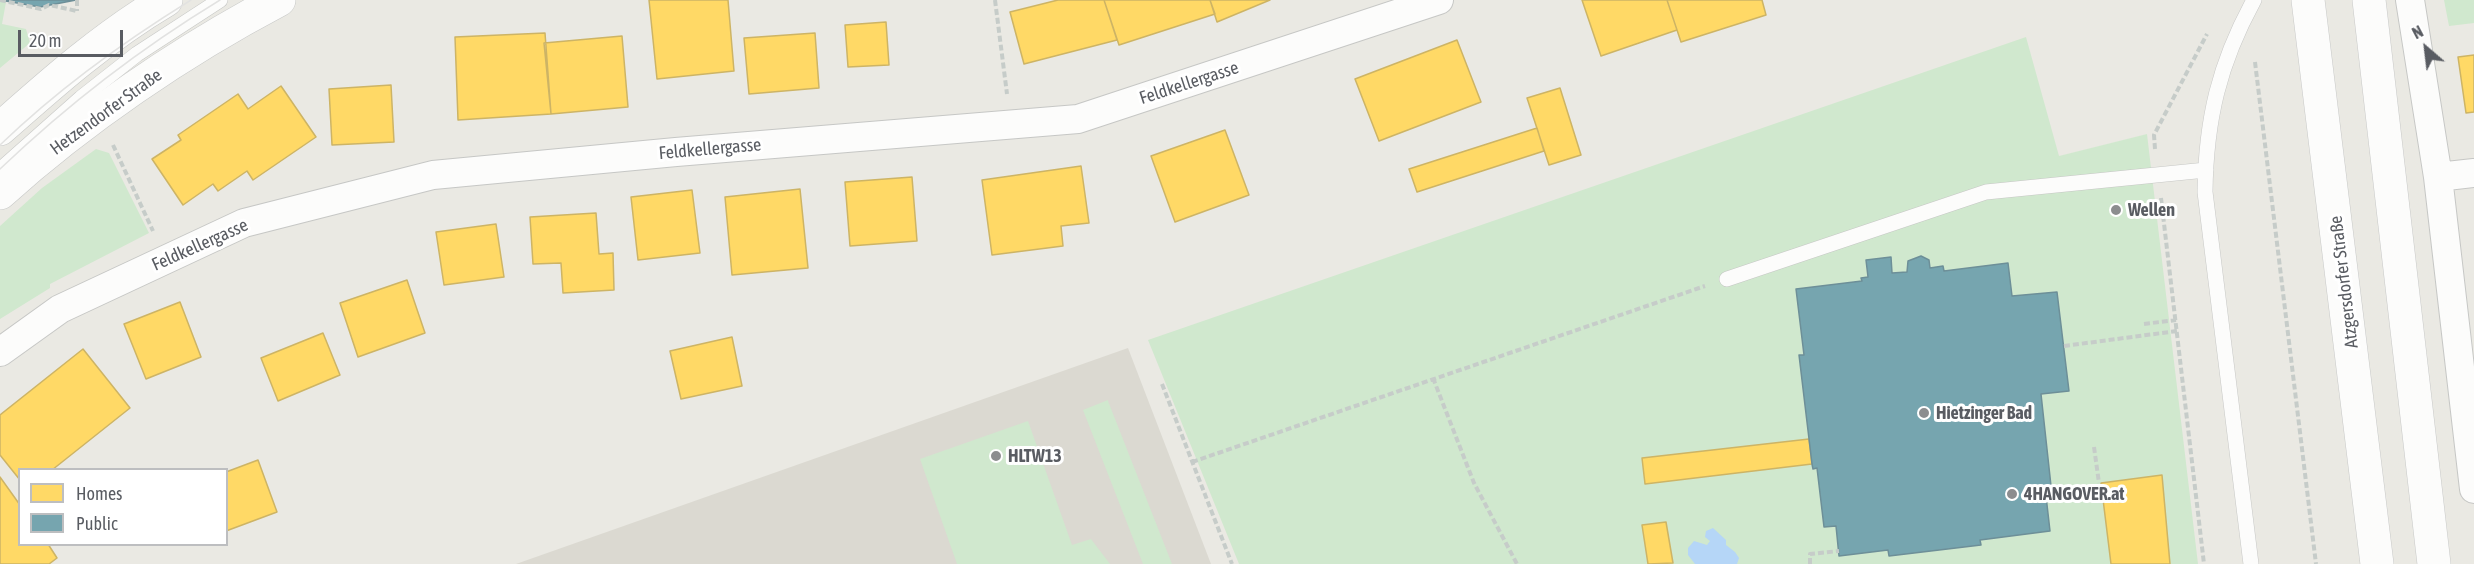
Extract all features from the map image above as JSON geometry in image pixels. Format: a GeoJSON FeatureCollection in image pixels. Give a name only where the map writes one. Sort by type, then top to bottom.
{"type":"FeatureCollection","features":[{"type":"Feature","properties":{"kind":"main road"},"geometry":{"type":"LineString","coordinates":[[0,129],[70,66],[140,15],[166,0]]}},
{"type":"Feature","properties":{"kind":"main road","name":"Hetzendorfer Straße"},"geometry":{"type":"LineString","coordinates":[[0,194],[103,110],[237,22],[279,0]]}},
{"type":"Feature","properties":{"kind":"main road","name":"Atzgersdorfer Straße"},"geometry":{"type":"LineString","coordinates":[[2308,0],[2377,564]]}},
{"type":"Feature","properties":{"kind":"main road"},"geometry":{"type":"LineString","coordinates":[[2369,0],[2434,564]]}},
{"type":"Feature","properties":{"kind":"street","name":"Feldkellergasse"},"geometry":{"type":"LineString","coordinates":[[0,352],[60,309],[244,223],[433,175],[688,151],[1078,119],[1439,0]]}},
{"type":"Feature","properties":{"kind":"street"},"geometry":{"type":"LineString","coordinates":[[2410,0],[2438,177],[2474,489]]}},
{"type":"Feature","properties":{"kind":"street"},"geometry":{"type":"LineString","coordinates":[[2438,177],[2474,173]]}},
{"type":"Feature","properties":{"kind":"lane"},"geometry":{"type":"LineString","coordinates":[[0,170],[81,98],[137,54],[220,0]]}},
{"type":"Feature","properties":{"kind":"lane"},"geometry":{"type":"LineString","coordinates":[[2251,564],[2205,192],[2206,150],[2217,92],[2230,47],[2254,0]]}},
{"type":"Feature","properties":{"kind":"lane"},"geometry":{"type":"LineString","coordinates":[[1727,279],[1986,192],[2206,170]]}},
{"type":"Feature","properties":{"kind":"path"},"geometry":{"type":"LineString","coordinates":[[0,0],[40,9],[49,5],[77,11]]}},
{"type":"Feature","properties":{"kind":"path"},"geometry":{"type":"LineString","coordinates":[[995,0],[1011,124]]}},
{"type":"Feature","properties":{"kind":"path"},"geometry":{"type":"LineString","coordinates":[[2205,564],[2154,135],[2211,26]]}},
{"type":"Feature","properties":{"kind":"path"},"geometry":{"type":"LineString","coordinates":[[2254,54],[2316,564]]}},
{"type":"Feature","properties":{"kind":"path"},"geometry":{"type":"LineString","coordinates":[[114,146],[144,210]]}},
{"type":"Feature","properties":{"kind":"path"},"geometry":{"type":"LineString","coordinates":[[1192,462],[1727,279]]}},
{"type":"Feature","properties":{"kind":"path"},"geometry":{"type":"LineString","coordinates":[[2144,324],[2176,320]]}},
{"type":"Feature","properties":{"kind":"path"},"geometry":{"type":"LineString","coordinates":[[2064,346],[2177,331]]}},
{"type":"Feature","properties":{"kind":"path"},"geometry":{"type":"LineString","coordinates":[[1433,378],[1474,483],[1517,564]]}},
{"type":"Feature","properties":{"kind":"path"},"geometry":{"type":"LineString","coordinates":[[1162,384],[1232,564]]}},
{"type":"Feature","properties":{"kind":"path"},"geometry":{"type":"LineString","coordinates":[[2094,447],[2099,483]]}},
{"type":"Feature","properties":{"kind":"path"},"geometry":{"type":"LineString","coordinates":[[1810,564],[1810,554],[1839,550]]}},
{"type":"Feature","properties":{"kind":"shaded area","name":"HLTW13"},"geometry":{"type":"Polygon","coordinates":[[[1128,348],[1211,564],[516,564],[1128,348]]]}},
{"type":"Feature","properties":{"kind":"green space"},"geometry":{"type":"Polygon","coordinates":[[[2444,0],[2474,0],[2474,23],[2449,26],[2444,0]]]}},
{"type":"Feature","properties":{"kind":"green space"},"geometry":{"type":"Polygon","coordinates":[[[0,1],[6,2],[2,24],[26,29],[30,43],[0,68],[0,1]]]}},
{"type":"Feature","properties":{"kind":"green space"},"geometry":{"type":"Polygon","coordinates":[[[2026,37],[2059,156],[2147,134],[2198,564],[1239,564],[1148,340],[2026,37]]]}},
{"type":"Feature","properties":{"kind":"green space"},"geometry":{"type":"Polygon","coordinates":[[[96,149],[109,153],[149,233],[50,284],[50,288],[0,319],[0,226],[42,188],[96,149]]]}},
{"type":"Feature","properties":{"kind":"green space"},"geometry":{"type":"Polygon","coordinates":[[[1108,400],[1172,564],[1143,564],[1083,410],[1108,400]]]}},
{"type":"Feature","properties":{"kind":"green space"},"geometry":{"type":"Polygon","coordinates":[[[1028,421],[1072,545],[1091,539],[1110,564],[957,564],[920,459],[1028,421]]]}},
{"type":"Feature","properties":{"kind":"water"},"geometry":{"type":"Polygon","coordinates":[[[1713,528],[1726,540],[1726,545],[1739,558],[1737,564],[1695,564],[1688,555],[1688,548],[1694,541],[1707,545],[1710,541],[1705,537],[1706,531],[1713,528]]]}},
{"type":"Feature","properties":{"kind":"building: Homes"},"geometry":{"type":"Polygon","coordinates":[[[649,0],[728,0],[734,71],[657,79],[649,0]]]}},
{"type":"Feature","properties":{"kind":"building: Homes"},"geometry":{"type":"Polygon","coordinates":[[[1058,0],[1104,0],[1117,40],[1024,64],[1010,12],[1058,0]]]}},
{"type":"Feature","properties":{"kind":"building: Homes"},"geometry":{"type":"Polygon","coordinates":[[[1104,0],[1210,0],[1215,14],[1119,45],[1104,0]]]}},
{"type":"Feature","properties":{"kind":"building: Homes"},"geometry":{"type":"Polygon","coordinates":[[[1210,0],[1270,0],[1217,22],[1210,0]]]}},
{"type":"Feature","properties":{"kind":"building: Homes"},"geometry":{"type":"Polygon","coordinates":[[[1582,0],[1667,0],[1677,30],[1601,56],[1582,0]]]}},
{"type":"Feature","properties":{"kind":"building: Homes"},"geometry":{"type":"Polygon","coordinates":[[[1667,0],[1762,0],[1766,15],[1681,42],[1667,0]]]}},
{"type":"Feature","properties":{"kind":"building: Homes"},"geometry":{"type":"Polygon","coordinates":[[[886,22],[889,65],[848,67],[845,25],[886,22]]]}},
{"type":"Feature","properties":{"kind":"building: Homes"},"geometry":{"type":"Polygon","coordinates":[[[545,33],[551,114],[458,120],[455,37],[545,33]]]}},
{"type":"Feature","properties":{"kind":"building: Homes"},"geometry":{"type":"Polygon","coordinates":[[[815,33],[819,88],[749,94],[744,38],[815,33]]]}},
{"type":"Feature","properties":{"kind":"building: Homes"},"geometry":{"type":"Polygon","coordinates":[[[622,36],[628,107],[551,114],[544,43],[622,36]]]}},
{"type":"Feature","properties":{"kind":"building: Homes"},"geometry":{"type":"Polygon","coordinates":[[[1457,40],[1481,102],[1379,141],[1355,79],[1457,40]]]}},
{"type":"Feature","properties":{"kind":"building: Homes"},"geometry":{"type":"Polygon","coordinates":[[[2474,55],[2474,112],[2466,113],[2458,57],[2474,55]]]}},
{"type":"Feature","properties":{"kind":"building: Homes"},"geometry":{"type":"Polygon","coordinates":[[[391,85],[394,142],[332,145],[329,89],[391,85]]]}},
{"type":"Feature","properties":{"kind":"building: Homes"},"geometry":{"type":"Polygon","coordinates":[[[281,86],[316,137],[253,180],[247,171],[218,191],[213,184],[183,205],[152,159],[181,140],[178,135],[238,94],[248,109],[281,86]]]}},
{"type":"Feature","properties":{"kind":"building: Homes"},"geometry":{"type":"Polygon","coordinates":[[[1560,88],[1581,155],[1549,165],[1527,98],[1560,88]]]}},
{"type":"Feature","properties":{"kind":"building: Homes"},"geometry":{"type":"Polygon","coordinates":[[[1537,128],[1544,151],[1417,192],[1409,169],[1537,128]]]}},
{"type":"Feature","properties":{"kind":"building: Homes"},"geometry":{"type":"Polygon","coordinates":[[[1225,130],[1249,195],[1175,222],[1151,156],[1225,130]]]}},
{"type":"Feature","properties":{"kind":"building: Homes"},"geometry":{"type":"Polygon","coordinates":[[[1081,166],[1089,223],[1061,226],[1063,246],[992,255],[982,180],[1081,166]]]}},
{"type":"Feature","properties":{"kind":"building: Homes"},"geometry":{"type":"Polygon","coordinates":[[[912,177],[917,241],[850,246],[845,182],[912,177]]]}},
{"type":"Feature","properties":{"kind":"building: Homes"},"geometry":{"type":"Polygon","coordinates":[[[800,189],[808,268],[732,275],[725,197],[800,189]]]}},
{"type":"Feature","properties":{"kind":"building: Homes"},"geometry":{"type":"Polygon","coordinates":[[[692,190],[700,253],[638,260],[631,197],[692,190]]]}},
{"type":"Feature","properties":{"kind":"building: Homes"},"geometry":{"type":"Polygon","coordinates":[[[596,213],[599,254],[613,253],[614,290],[563,293],[561,263],[533,264],[530,217],[596,213]]]}},
{"type":"Feature","properties":{"kind":"building: Homes"},"geometry":{"type":"Polygon","coordinates":[[[496,224],[504,277],[444,285],[436,232],[496,224]]]}},
{"type":"Feature","properties":{"kind":"building: Homes"},"geometry":{"type":"Polygon","coordinates":[[[407,280],[425,333],[358,357],[340,303],[407,280]]]}},
{"type":"Feature","properties":{"kind":"building: Homes"},"geometry":{"type":"Polygon","coordinates":[[[180,302],[201,357],[146,379],[124,324],[180,302]]]}},
{"type":"Feature","properties":{"kind":"building: Homes"},"geometry":{"type":"Polygon","coordinates":[[[323,333],[340,375],[278,401],[261,358],[323,333]]]}},
{"type":"Feature","properties":{"kind":"building: Homes"},"geometry":{"type":"Polygon","coordinates":[[[732,337],[742,386],[681,399],[670,351],[732,337]]]}},
{"type":"Feature","properties":{"kind":"building: Homes"},"geometry":{"type":"Polygon","coordinates":[[[83,349],[130,408],[55,468],[18,468],[18,478],[0,455],[0,415],[83,349]]]}},
{"type":"Feature","properties":{"kind":"building: Homes"},"geometry":{"type":"Polygon","coordinates":[[[1809,439],[1812,464],[1645,484],[1642,458],[1809,439]]]}},
{"type":"Feature","properties":{"kind":"building: Homes"},"geometry":{"type":"Polygon","coordinates":[[[258,460],[277,512],[228,530],[228,471],[258,460]]]}},
{"type":"Feature","properties":{"kind":"building: Homes"},"geometry":{"type":"Polygon","coordinates":[[[2162,475],[2170,564],[2111,564],[2101,483],[2162,475]]]}},
{"type":"Feature","properties":{"kind":"building: Homes"},"geometry":{"type":"Polygon","coordinates":[[[0,477],[18,502],[18,546],[49,546],[57,558],[49,564],[0,564],[0,477]]]}},
{"type":"Feature","properties":{"kind":"building: Homes"},"geometry":{"type":"Polygon","coordinates":[[[1666,522],[1673,563],[1648,564],[1642,525],[1666,522]]]}},
{"type":"Feature","properties":{"kind":"building: Public"},"geometry":{"type":"Polygon","coordinates":[[[0,0],[76,0],[40,7],[0,0]]]}},
{"type":"Feature","properties":{"kind":"building: Public","name":"Hietzinger Bad"},"geometry":{"type":"Polygon","coordinates":[[[1921,256],[1929,260],[1930,268],[1943,266],[1944,271],[2008,263],[2012,296],[2057,292],[2069,391],[2041,394],[2052,495],[2046,496],[2050,531],[1980,540],[1981,545],[1889,556],[1888,550],[1839,556],[1836,526],[1824,527],[1817,468],[1813,469],[1812,464],[1799,355],[1804,355],[1796,289],[1862,281],[1861,278],[1868,277],[1866,260],[1891,257],[1892,273],[1907,272],[1908,261],[1921,256]]]}},
{"type":"Feature","properties":{"kind":"tram line"},"geometry":{"type":"LineString","coordinates":[[0,145],[44,105],[91,68],[191,0]]}},
{"type":"Feature","properties":{"kind":"tram line"},"geometry":{"type":"LineString","coordinates":[[0,169],[25,145],[106,78],[220,0]]}},
{"type":"Feature","properties":{"kind":"place","name":"Wellen"},"geometry":{"type":"Point","coordinates":[2116,210]}},
{"type":"Feature","properties":{"kind":"place","name":"Hietzinger Bad"},"geometry":{"type":"Point","coordinates":[1924,413]}},
{"type":"Feature","properties":{"kind":"place","name":"HLTW13"},"geometry":{"type":"Point","coordinates":[996,456]}},
{"type":"Feature","properties":{"kind":"place","name":"4HANGOVER.at"},"geometry":{"type":"Point","coordinates":[2012,494]}}]}
